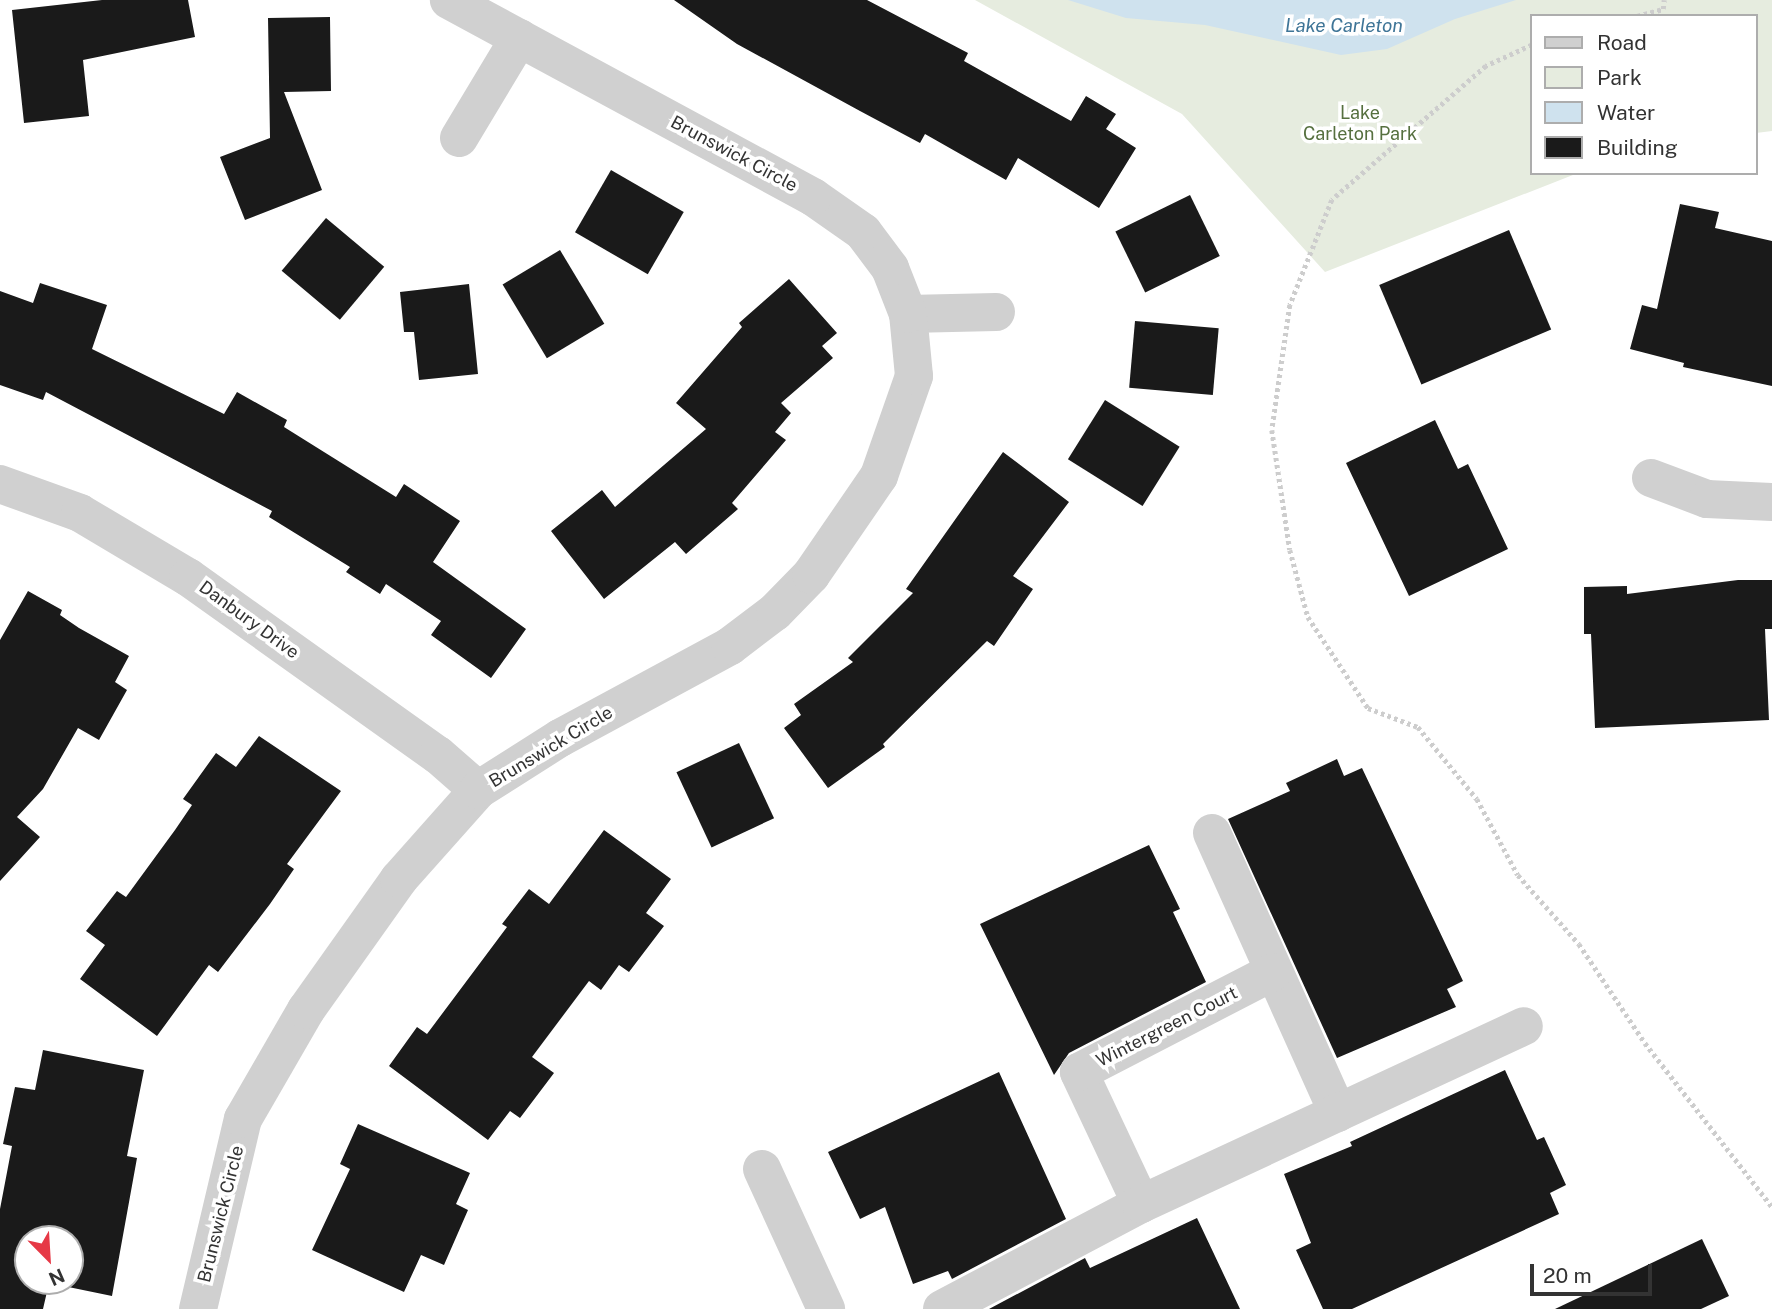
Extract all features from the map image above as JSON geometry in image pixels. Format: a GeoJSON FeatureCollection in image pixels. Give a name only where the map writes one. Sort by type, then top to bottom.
{"type":"FeatureCollection","features":[{"type":"Feature","properties":{"kind":"street","name":"Brunswick Circle"},"geometry":{"type":"LineString","coordinates":[[198,1309],[248,1110],[323,984],[399,880],[478,790],[560,738],[730,646],[775,612],[811,575],[879,476],[900,427],[914,376],[908,314],[890,268],[863,232],[813,197],[450,0]]}},
{"type":"Feature","properties":{"kind":"street"},"geometry":{"type":"LineString","coordinates":[[459,138],[519,38]]}},
{"type":"Feature","properties":{"kind":"street"},"geometry":{"type":"LineString","coordinates":[[908,314],[996,312]]}},
{"type":"Feature","properties":{"kind":"street"},"geometry":{"type":"LineString","coordinates":[[1651,478],[1707,499],[1772,502]]}},
{"type":"Feature","properties":{"kind":"street","name":"Danbury Drive"},"geometry":{"type":"LineString","coordinates":[[0,484],[80,513],[188,577],[438,755],[478,790]]}},
{"type":"Feature","properties":{"kind":"street"},"geometry":{"type":"LineString","coordinates":[[1212,833],[1338,1113]]}},
{"type":"Feature","properties":{"kind":"street","name":"Wintergreen Court"},"geometry":{"type":"LineString","coordinates":[[1141,1204],[1079,1072],[1273,972]]}},
{"type":"Feature","properties":{"kind":"street"},"geometry":{"type":"LineString","coordinates":[[942,1309],[1141,1204],[1524,1026]]}},
{"type":"Feature","properties":{"kind":"street"},"geometry":{"type":"LineString","coordinates":[[762,1168],[826,1309]]}},
{"type":"Feature","properties":{"kind":"path"},"geometry":{"type":"LineString","coordinates":[[1644,14],[1662,9],[1664,0]]}},
{"type":"Feature","properties":{"kind":"path"},"geometry":{"type":"LineString","coordinates":[[1530,46],[1486,66],[1332,200],[1290,305],[1272,430],[1290,550],[1308,617],[1368,708],[1418,727],[1477,799],[1518,875],[1579,944],[1659,1063],[1772,1207]]}},
{"type":"Feature","properties":{"kind":"green space","name":"Lake Carleton Park"},"geometry":{"type":"Polygon","coordinates":[[[975,0],[1772,0],[1772,131],[1758,133],[1758,14],[1530,14],[1530,175],[1573,175],[1325,272],[1182,114],[975,0]]]}},
{"type":"Feature","properties":{"kind":"water","name":"Lake Carleton"},"geometry":{"type":"Polygon","coordinates":[[[1068,0],[1516,0],[1455,19],[1387,49],[1341,55],[1205,25],[1126,18],[1068,0]]]}},
{"type":"Feature","properties":{"kind":"building"},"geometry":{"type":"Polygon","coordinates":[[[102,0],[188,0],[195,37],[83,60],[89,116],[24,123],[12,10],[102,0]]]}},
{"type":"Feature","properties":{"kind":"building"},"geometry":{"type":"Polygon","coordinates":[[[674,0],[867,0],[968,53],[964,61],[1071,121],[1086,96],[1116,114],[1106,129],[1136,148],[1099,208],[1018,158],[1006,180],[925,134],[920,143],[860,111],[737,44],[674,0]]]}},
{"type":"Feature","properties":{"kind":"building"},"geometry":{"type":"Polygon","coordinates":[[[330,17],[331,91],[284,92],[322,190],[245,220],[220,157],[270,138],[268,18],[330,17]]]}},
{"type":"Feature","properties":{"kind":"building"},"geometry":{"type":"Polygon","coordinates":[[[611,170],[684,212],[648,274],[575,232],[611,170]]]}},
{"type":"Feature","properties":{"kind":"building"},"geometry":{"type":"Polygon","coordinates":[[[1190,195],[1220,256],[1145,293],[1115,231],[1190,195]]]}},
{"type":"Feature","properties":{"kind":"building"},"geometry":{"type":"Polygon","coordinates":[[[1680,204],[1719,212],[1715,228],[1772,241],[1772,386],[1683,367],[1684,363],[1630,349],[1642,305],[1657,309],[1680,204]]]}},
{"type":"Feature","properties":{"kind":"building"},"geometry":{"type":"Polygon","coordinates":[[[326,218],[384,267],[340,320],[282,271],[326,218]]]}},
{"type":"Feature","properties":{"kind":"building"},"geometry":{"type":"Polygon","coordinates":[[[1509,230],[1551,329],[1421,385],[1379,285],[1509,230]]]}},
{"type":"Feature","properties":{"kind":"building"},"geometry":{"type":"Polygon","coordinates":[[[560,250],[604,324],[547,358],[503,285],[560,250]]]}},
{"type":"Feature","properties":{"kind":"building"},"geometry":{"type":"Polygon","coordinates":[[[789,279],[837,333],[822,346],[833,358],[781,403],[791,413],[775,432],[786,440],[732,503],[738,509],[686,554],[675,542],[604,599],[551,531],[602,490],[615,507],[706,429],[676,403],[742,327],[739,323],[789,279]]]}},
{"type":"Feature","properties":{"kind":"building"},"geometry":{"type":"Polygon","coordinates":[[[40,283],[107,305],[92,349],[224,414],[237,392],[287,420],[284,427],[396,497],[404,484],[460,521],[433,562],[526,629],[491,678],[431,635],[441,621],[386,584],[380,594],[346,572],[350,567],[269,517],[272,511],[46,392],[43,400],[0,385],[0,291],[33,303],[40,283]]]}},
{"type":"Feature","properties":{"kind":"building"},"geometry":{"type":"Polygon","coordinates":[[[469,284],[478,374],[419,380],[414,332],[404,332],[400,292],[469,284]]]}},
{"type":"Feature","properties":{"kind":"building"},"geometry":{"type":"Polygon","coordinates":[[[1135,321],[1219,328],[1213,395],[1129,388],[1135,321]]]}},
{"type":"Feature","properties":{"kind":"building"},"geometry":{"type":"Polygon","coordinates":[[[1105,400],[1180,447],[1143,506],[1068,459],[1105,400]]]}},
{"type":"Feature","properties":{"kind":"building"},"geometry":{"type":"Polygon","coordinates":[[[1435,420],[1458,469],[1468,464],[1508,549],[1409,596],[1346,463],[1435,420]]]}},
{"type":"Feature","properties":{"kind":"building"},"geometry":{"type":"Polygon","coordinates":[[[1003,452],[1069,502],[1013,576],[1033,589],[994,646],[987,641],[883,744],[885,747],[828,788],[784,728],[801,715],[794,704],[853,662],[848,658],[913,593],[906,589],[1003,452]]]}},
{"type":"Feature","properties":{"kind":"building"},"geometry":{"type":"Polygon","coordinates":[[[1738,580],[1772,580],[1772,629],[1765,629],[1769,720],[1595,728],[1591,634],[1584,634],[1584,587],[1627,586],[1627,594],[1738,580]]]}},
{"type":"Feature","properties":{"kind":"building"},"geometry":{"type":"Polygon","coordinates":[[[28,591],[62,610],[60,615],[79,628],[129,656],[115,682],[127,690],[99,740],[78,728],[43,789],[17,817],[40,837],[0,881],[0,640],[28,591]]]}},
{"type":"Feature","properties":{"kind":"building"},"geometry":{"type":"Polygon","coordinates":[[[259,736],[341,791],[287,864],[294,869],[270,904],[218,972],[209,965],[157,1036],[80,979],[105,945],[86,931],[117,891],[126,897],[175,830],[192,805],[183,799],[216,753],[236,767],[259,736]]]}},
{"type":"Feature","properties":{"kind":"building"},"geometry":{"type":"Polygon","coordinates":[[[739,743],[774,818],[712,847],[676,772],[739,743]]]}},
{"type":"Feature","properties":{"kind":"building"},"geometry":{"type":"Polygon","coordinates":[[[1337,759],[1344,776],[1362,768],[1463,981],[1447,989],[1456,1007],[1337,1058],[1228,819],[1290,791],[1286,783],[1337,759]]]}},
{"type":"Feature","properties":{"kind":"building"},"geometry":{"type":"Polygon","coordinates":[[[604,830],[671,879],[646,913],[664,926],[629,972],[619,965],[601,990],[589,981],[532,1057],[554,1073],[520,1118],[510,1111],[488,1140],[389,1066],[417,1027],[427,1034],[507,927],[502,924],[529,889],[549,904],[604,830]]]}},
{"type":"Feature","properties":{"kind":"building"},"geometry":{"type":"Polygon","coordinates":[[[1149,845],[1180,909],[1173,912],[1206,982],[1069,1053],[1054,1075],[980,924],[1149,845]]]}},
{"type":"Feature","properties":{"kind":"building"},"geometry":{"type":"Polygon","coordinates":[[[43,1050],[144,1070],[127,1156],[137,1158],[112,1296],[84,1290],[84,1225],[14,1225],[14,1295],[46,1295],[43,1309],[0,1309],[0,1209],[12,1146],[3,1144],[15,1087],[35,1090],[43,1050]]]}},
{"type":"Feature","properties":{"kind":"building"},"geometry":{"type":"Polygon","coordinates":[[[1505,1070],[1537,1140],[1544,1137],[1566,1185],[1550,1193],[1559,1214],[1352,1309],[1323,1309],[1296,1250],[1311,1243],[1284,1174],[1352,1146],[1350,1142],[1505,1070]]]}},
{"type":"Feature","properties":{"kind":"building"},"geometry":{"type":"Polygon","coordinates":[[[999,1072],[1066,1219],[952,1279],[948,1271],[913,1284],[885,1207],[860,1219],[828,1152],[999,1072]]]}},
{"type":"Feature","properties":{"kind":"building"},"geometry":{"type":"Polygon","coordinates":[[[358,1124],[470,1173],[456,1204],[468,1210],[444,1265],[421,1255],[404,1292],[312,1250],[350,1169],[340,1164],[358,1124]]]}},
{"type":"Feature","properties":{"kind":"building"},"geometry":{"type":"Polygon","coordinates":[[[1197,1218],[1240,1309],[989,1309],[1085,1258],[1090,1268],[1197,1218]]]}},
{"type":"Feature","properties":{"kind":"building"},"geometry":{"type":"Polygon","coordinates":[[[1702,1239],[1729,1296],[1701,1309],[1555,1309],[1702,1239]]]}}]}
